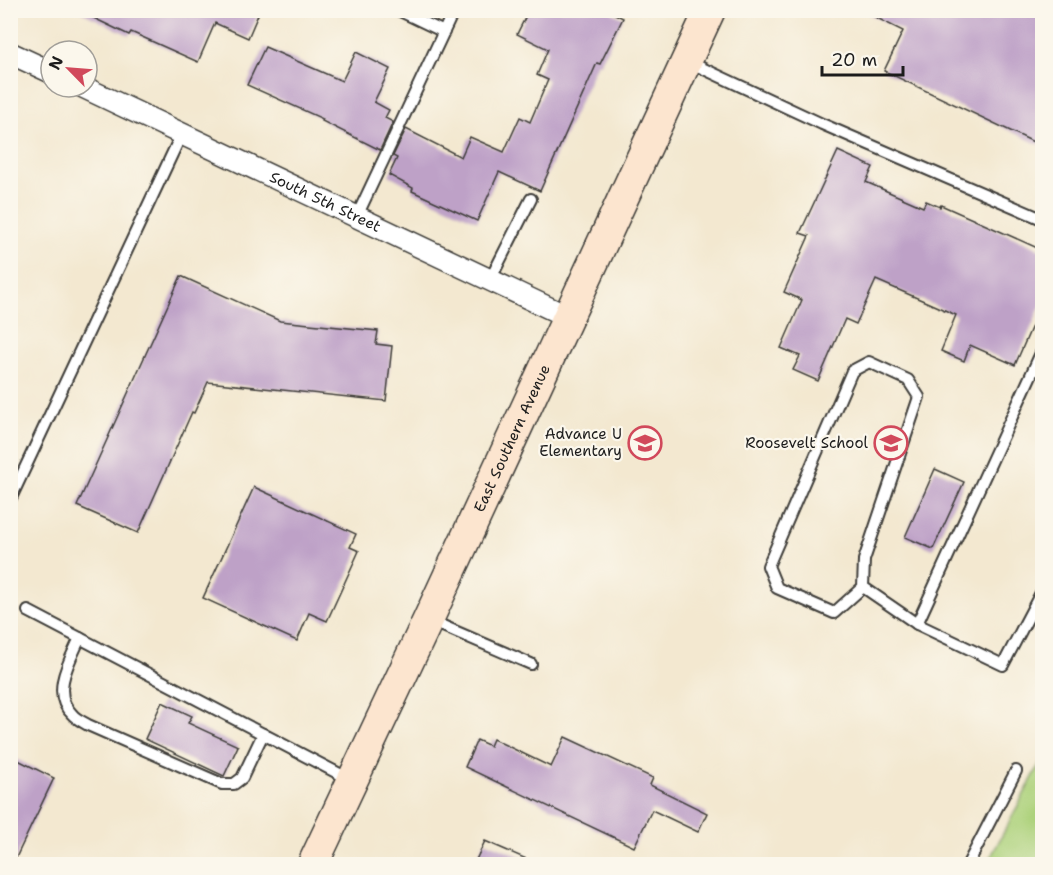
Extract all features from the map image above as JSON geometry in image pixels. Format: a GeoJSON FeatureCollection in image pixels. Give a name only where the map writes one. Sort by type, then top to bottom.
{"type":"FeatureCollection","features":[{"type":"Feature","properties":{"kind":"main road","name":"East Southern Avenue"},"geometry":{"type":"LineString","coordinates":[[313,864],[710,10]]}},
{"type":"Feature","properties":{"kind":"street"},"geometry":{"type":"LineString","coordinates":[[13,60],[39,68]]}},
{"type":"Feature","properties":{"kind":"street","name":"South 5th Street"},"geometry":{"type":"LineString","coordinates":[[99,95],[568,317]]}},
{"type":"Feature","properties":{"kind":"lane"},"geometry":{"type":"LineString","coordinates":[[398,10],[444,32]]}},
{"type":"Feature","properties":{"kind":"lane"},"geometry":{"type":"LineString","coordinates":[[357,216],[454,10]]}},
{"type":"Feature","properties":{"kind":"lane"},"geometry":{"type":"LineString","coordinates":[[686,61],[822,124],[1042,219]]}},
{"type":"Feature","properties":{"kind":"lane"},"geometry":{"type":"LineString","coordinates":[[10,500],[182,134]]}},
{"type":"Feature","properties":{"kind":"lane"},"geometry":{"type":"LineString","coordinates":[[490,280],[531,198]]}},
{"type":"Feature","properties":{"kind":"lane"},"geometry":{"type":"LineString","coordinates":[[917,624],[1042,351]]}},
{"type":"Feature","properties":{"kind":"lane"},"geometry":{"type":"LineString","coordinates":[[869,362],[908,380],[919,397],[864,560],[863,587],[834,613],[777,588],[768,566],[852,371],[869,362]]}},
{"type":"Feature","properties":{"kind":"lane"},"geometry":{"type":"LineString","coordinates":[[863,587],[917,624],[1004,664],[1042,591]]}},
{"type":"Feature","properties":{"kind":"lane"},"geometry":{"type":"LineString","coordinates":[[28,611],[352,781]]}},
{"type":"Feature","properties":{"kind":"lane"},"geometry":{"type":"LineString","coordinates":[[428,620],[531,663]]}},
{"type":"Feature","properties":{"kind":"lane"},"geometry":{"type":"LineString","coordinates":[[80,638],[69,660],[61,690],[63,701],[71,714],[88,726],[222,784],[234,784],[242,778],[263,734]]}},
{"type":"Feature","properties":{"kind":"lane"},"geometry":{"type":"LineString","coordinates":[[968,864],[1016,771]]}},
{"type":"Feature","properties":{"kind":"green space"},"geometry":{"type":"Polygon","coordinates":[[[1042,760],[1042,864],[987,864],[1042,760]]]}},
{"type":"Feature","properties":{"kind":"building"},"geometry":{"type":"Polygon","coordinates":[[[77,10],[260,10],[248,38],[215,23],[198,62],[131,32],[129,35],[77,10]]]}},
{"type":"Feature","properties":{"kind":"building"},"geometry":{"type":"Polygon","coordinates":[[[529,10],[607,10],[623,18],[600,64],[597,63],[540,191],[499,172],[477,221],[412,191],[413,188],[389,175],[397,158],[393,156],[406,129],[461,157],[470,137],[504,152],[520,117],[530,122],[548,80],[537,75],[548,49],[517,34],[529,10]]]}},
{"type":"Feature","properties":{"kind":"building"},"geometry":{"type":"Polygon","coordinates":[[[861,10],[1042,10],[1042,146],[884,71],[903,31],[861,10]]]}},
{"type":"Feature","properties":{"kind":"building"},"geometry":{"type":"Polygon","coordinates":[[[265,47],[342,81],[356,52],[390,69],[374,102],[389,110],[385,118],[393,122],[380,150],[322,121],[323,119],[247,85],[265,47]]]}},
{"type":"Feature","properties":{"kind":"building"},"geometry":{"type":"Polygon","coordinates":[[[838,151],[873,167],[866,182],[923,207],[926,201],[940,207],[941,205],[1042,250],[1042,303],[1015,365],[970,345],[964,361],[941,351],[956,315],[876,280],[856,324],[845,319],[818,381],[793,370],[800,356],[781,348],[802,300],[784,292],[809,236],[800,233],[838,151]]]}},
{"type":"Feature","properties":{"kind":"building"},"geometry":{"type":"Polygon","coordinates":[[[181,276],[280,321],[378,331],[376,344],[392,346],[386,401],[208,382],[194,413],[192,412],[138,533],[77,506],[181,276]]]}},
{"type":"Feature","properties":{"kind":"building"},"geometry":{"type":"Polygon","coordinates":[[[935,469],[964,482],[933,549],[905,537],[935,469]]]}},
{"type":"Feature","properties":{"kind":"building"},"geometry":{"type":"Polygon","coordinates":[[[254,487],[356,534],[350,547],[359,551],[327,621],[309,613],[297,641],[203,598],[254,487]]]}},
{"type":"Feature","properties":{"kind":"building"},"geometry":{"type":"Polygon","coordinates":[[[162,702],[192,716],[188,723],[238,746],[224,776],[145,739],[162,702]]]}},
{"type":"Feature","properties":{"kind":"building"},"geometry":{"type":"Polygon","coordinates":[[[565,737],[653,778],[650,785],[707,813],[698,832],[652,810],[634,847],[465,767],[477,740],[490,746],[493,739],[551,767],[565,737]]]}},
{"type":"Feature","properties":{"kind":"building"},"geometry":{"type":"Polygon","coordinates":[[[10,756],[54,778],[13,864],[10,864],[10,756]]]}},
{"type":"Feature","properties":{"kind":"building"},"geometry":{"type":"Polygon","coordinates":[[[485,841],[538,864],[474,864],[485,841]]]}},
{"type":"Feature","properties":{"kind":"place","name":"Advance U Elementary"},"geometry":{"type":"Point","coordinates":[645,443]}},
{"type":"Feature","properties":{"kind":"place","name":"Roosevelt School"},"geometry":{"type":"Point","coordinates":[891,443]}}]}
